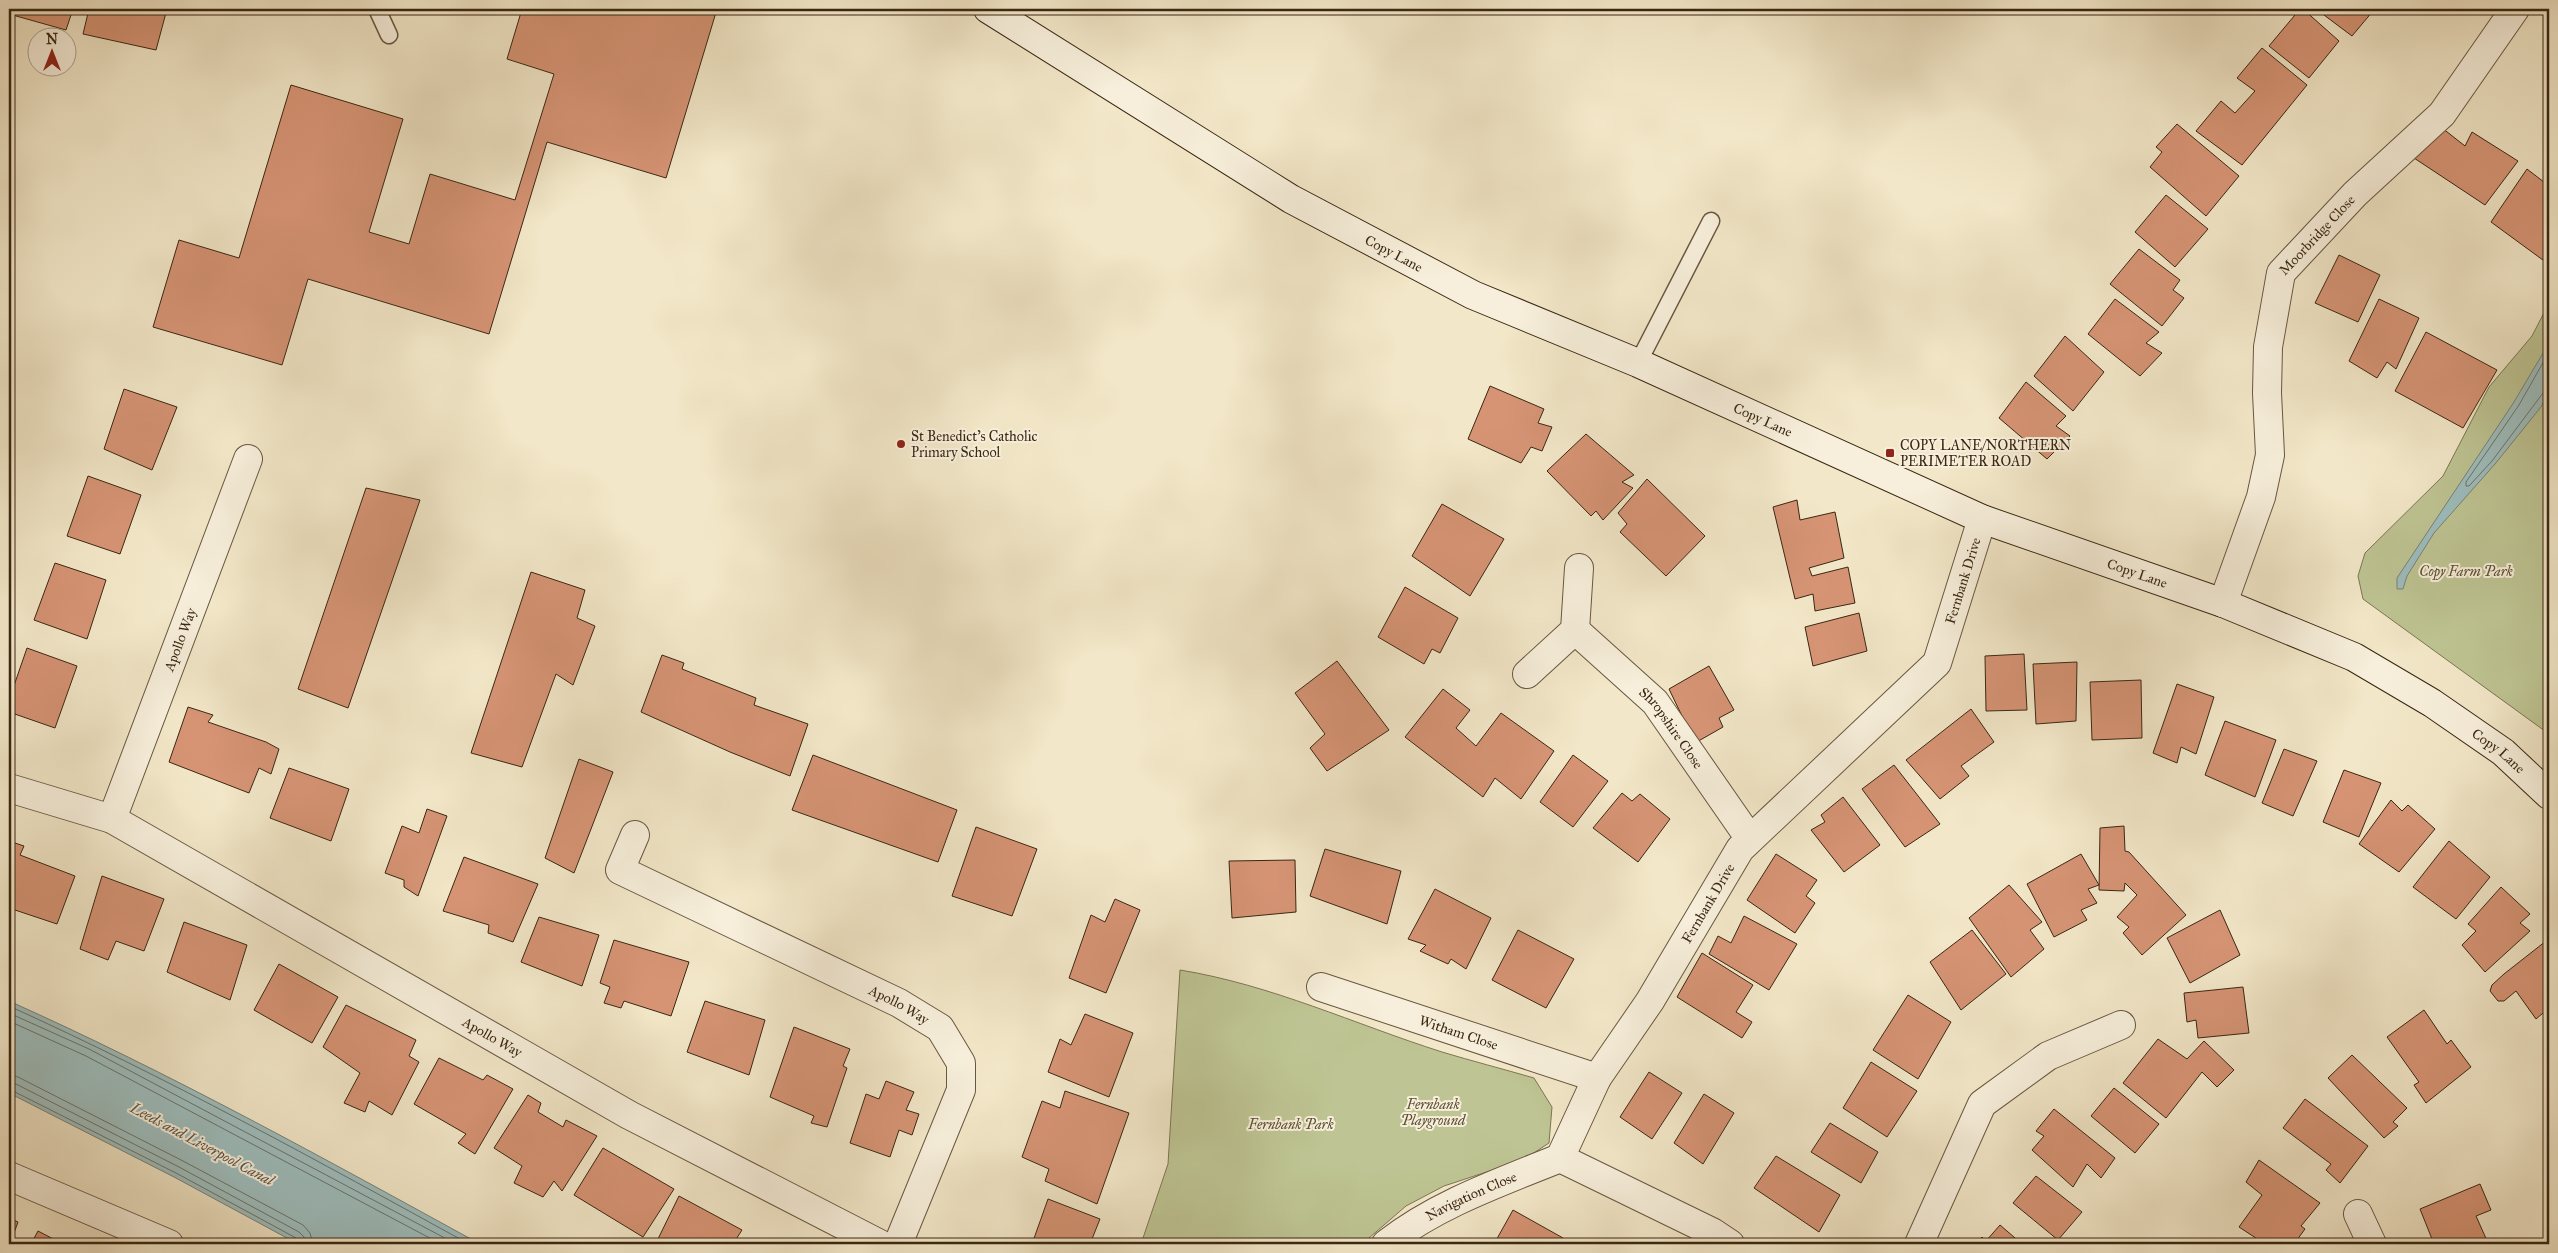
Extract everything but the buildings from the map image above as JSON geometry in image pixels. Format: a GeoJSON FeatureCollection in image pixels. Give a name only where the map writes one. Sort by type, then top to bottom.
{"type":"FeatureCollection","features":[{"type":"Feature","properties":{"kind":"street","name":"Copy Lane"},"geometry":{"type":"LineString","coordinates":[[988,9],[1291,198],[1473,294],[1638,364],[1982,519],[2222,603],[2362,662],[2432,703],[2503,752],[2549,795]]}},
{"type":"Feature","properties":{"kind":"street","name":"Moorbridge Close"},"geometry":{"type":"LineString","coordinates":[[2222,603],[2261,497],[2270,455],[2267,393],[2268,346],[2281,273],[2355,194],[2442,114],[2515,9]]}},
{"type":"Feature","properties":{"kind":"street","name":"Apollo Way"},"geometry":{"type":"LineString","coordinates":[[112,819],[248,459]]}},
{"type":"Feature","properties":{"kind":"street","name":"Fernbank Drive"},"geometry":{"type":"LineString","coordinates":[[1560,1158],[1597,1078],[1650,1001],[1740,849],[1937,663],[1982,519]]}},
{"type":"Feature","properties":{"kind":"street"},"geometry":{"type":"LineString","coordinates":[[1527,674],[1575,630],[1579,568]]}},
{"type":"Feature","properties":{"kind":"street","name":"Shropshire Close"},"geometry":{"type":"LineString","coordinates":[[1575,630],[1655,702],[1750,839]]}},
{"type":"Feature","properties":{"kind":"street","name":"Apollo Way"},"geometry":{"type":"LineString","coordinates":[[9,788],[112,819],[629,1115],[880,1244]]}},
{"type":"Feature","properties":{"kind":"street","name":"Apollo Way"},"geometry":{"type":"LineString","coordinates":[[635,835],[620,870],[754,932],[899,1004],[940,1028],[961,1063],[961,1090],[898,1244]]}},
{"type":"Feature","properties":{"kind":"street","name":"Witham Close"},"geometry":{"type":"LineString","coordinates":[[1320,987],[1597,1078]]}},
{"type":"Feature","properties":{"kind":"street"},"geometry":{"type":"LineString","coordinates":[[1920,1244],[1982,1104],[2048,1056],[2121,1025]]}},
{"type":"Feature","properties":{"kind":"street"},"geometry":{"type":"LineString","coordinates":[[1560,1158],[1712,1232],[1730,1244]]}},
{"type":"Feature","properties":{"kind":"street","name":"Navigation Close"},"geometry":{"type":"LineString","coordinates":[[1386,1244],[1422,1219],[1484,1189],[1560,1158]]}},
{"type":"Feature","properties":{"kind":"street"},"geometry":{"type":"LineString","coordinates":[[9,1176],[169,1244]]}},
{"type":"Feature","properties":{"kind":"street"},"geometry":{"type":"LineString","coordinates":[[2358,1214],[2372,1244]]}},
{"type":"Feature","properties":{"kind":"lane"},"geometry":{"type":"LineString","coordinates":[[377,9],[389,35]]}},
{"type":"Feature","properties":{"kind":"lane"},"geometry":{"type":"LineString","coordinates":[[1638,364],[1711,221]]}},
{"type":"Feature","properties":{"kind":"green space","name":"Copy Farm Park"},"geometry":{"type":"Polygon","coordinates":[[[2549,303],[2549,734],[2363,599],[2358,576],[2365,553],[2443,476],[2489,387],[2532,336],[2549,303]]]}},
{"type":"Feature","properties":{"kind":"green space","name":"Fernbank Park"},"geometry":{"type":"Polygon","coordinates":[[[1180,970],[1247,985],[1280,995],[1442,1052],[1534,1078],[1552,1107],[1549,1143],[1523,1160],[1444,1186],[1406,1206],[1362,1244],[1141,1244],[1168,1164],[1180,970]]]}},
{"type":"Feature","properties":{"kind":"water"},"geometry":{"type":"Polygon","coordinates":[[[2549,343],[2549,392],[2541,407],[2495,464],[2434,533],[2407,576],[2403,589],[2397,589],[2397,578],[2514,402],[2549,343]]]}},
{"type":"Feature","properties":{"kind":"water","name":"Leeds and Liverpool Canal"},"geometry":{"type":"Polygon","coordinates":[[[9,1001],[188,1087],[480,1244],[298,1244],[174,1177],[9,1093],[9,1001]]]}},
{"type":"Feature","properties":{"kind":"place","name":"St Benedict's Catholic Primary School"},"geometry":{"type":"Point","coordinates":[901,444]}},
{"type":"Feature","properties":{"kind":"place","name":"COPY LANE/NORTHERN PERIMETER ROAD"},"geometry":{"type":"Point","coordinates":[1890,453]}},
{"type":"Feature","properties":{"kind":"park label","name":"Fernbank Playground"},"geometry":{"type":"Point","coordinates":[1433,1112]}}]}
